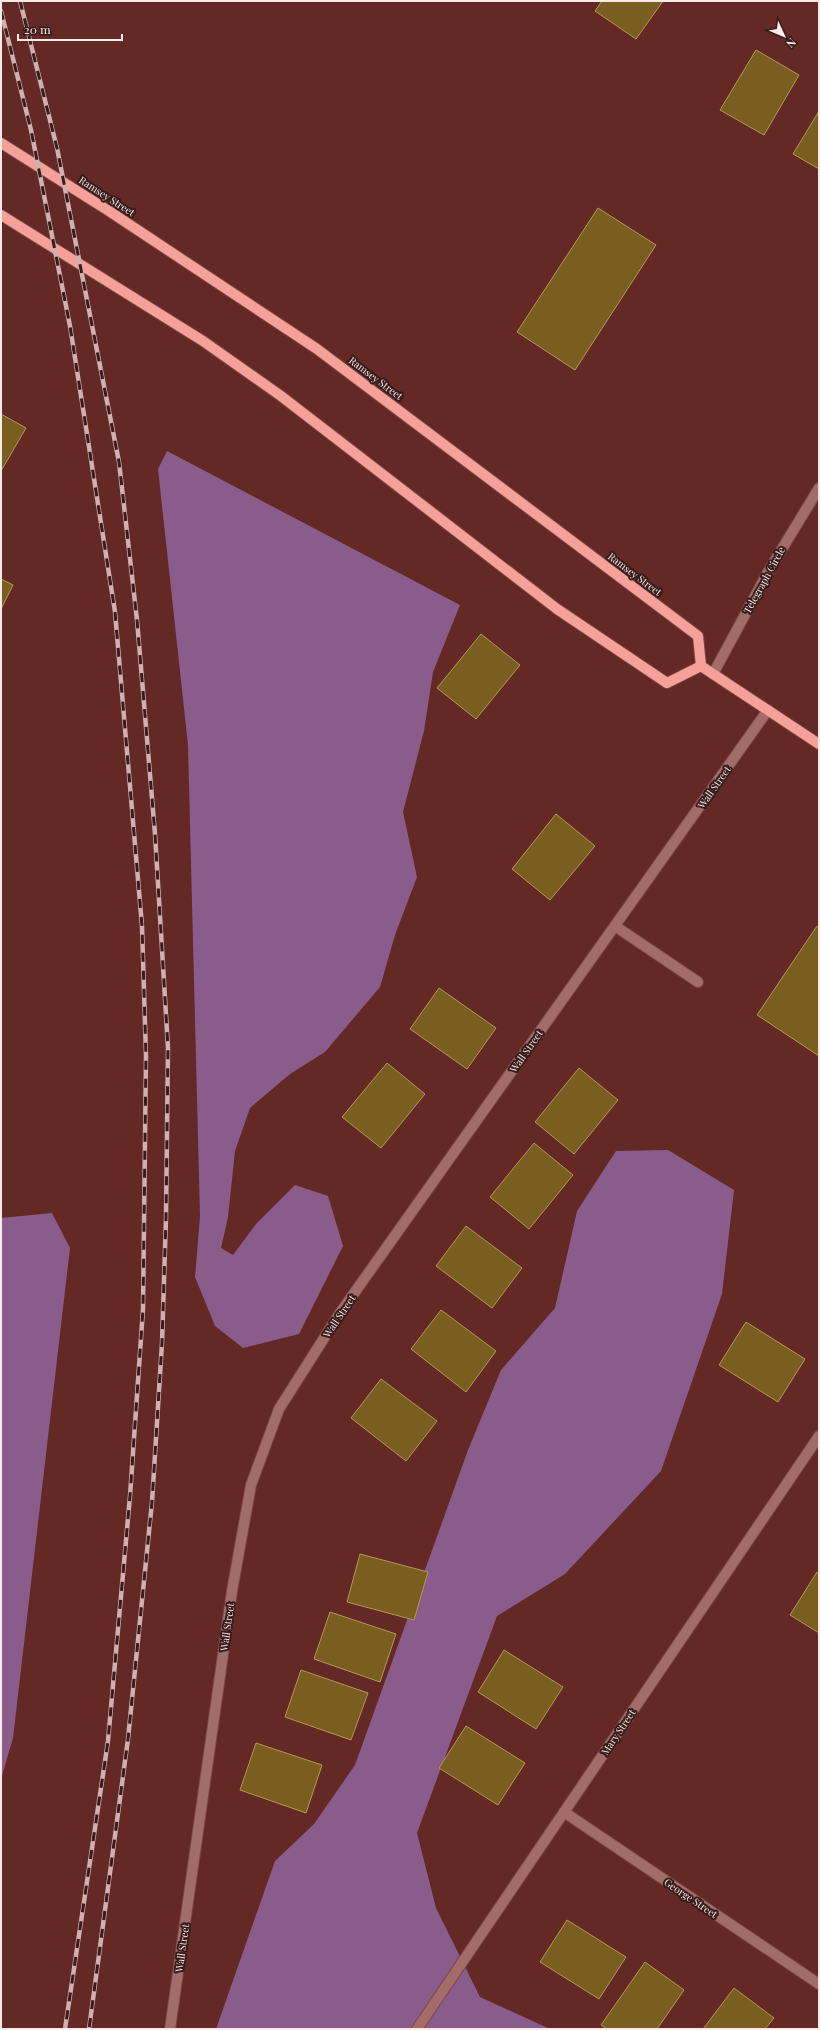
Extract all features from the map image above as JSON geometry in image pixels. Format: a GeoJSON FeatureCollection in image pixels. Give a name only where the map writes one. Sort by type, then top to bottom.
{"type":"FeatureCollection","features":[{"type":"Feature","properties":{"kind":"main road","name":"Ramsey Street"},"geometry":{"type":"LineString","coordinates":[[1,143],[109,211],[324,354],[698,636],[701,666]]}},
{"type":"Feature","properties":{"kind":"main road"},"geometry":{"type":"LineString","coordinates":[[1,215],[203,341],[281,396],[557,609],[667,683],[701,666],[819,744]]}},
{"type":"Feature","properties":{"kind":"street","name":"Telegraph Circle"},"geometry":{"type":"LineString","coordinates":[[713,674],[768,572],[819,488]]}},
{"type":"Feature","properties":{"kind":"street","name":"Wall Street"},"geometry":{"type":"LineString","coordinates":[[170,2029],[232,1591],[251,1485],[280,1409],[340,1313],[768,710]]}},
{"type":"Feature","properties":{"kind":"street"},"geometry":{"type":"LineString","coordinates":[[615,926],[698,982]]}},
{"type":"Feature","properties":{"kind":"street","name":"Mary Street"},"geometry":{"type":"LineString","coordinates":[[417,2029],[819,1436]]}},
{"type":"Feature","properties":{"kind":"street","name":"George Street"},"geometry":{"type":"LineString","coordinates":[[564,1812],[819,1984]]}},
{"type":"Feature","properties":{"kind":"shaded area"},"geometry":{"type":"Polygon","coordinates":[[[167,451],[460,605],[433,672],[424,731],[403,812],[417,877],[395,935],[380,987],[325,1052],[290,1074],[250,1108],[235,1151],[228,1217],[221,1248],[233,1255],[256,1224],[295,1185],[328,1196],[343,1246],[299,1334],[243,1348],[215,1326],[195,1277],[200,1216],[188,745],[158,469],[167,451]]]}},
{"type":"Feature","properties":{"kind":"shaded area"},"geometry":{"type":"Polygon","coordinates":[[[668,1150],[734,1190],[722,1294],[661,1471],[565,1574],[497,1616],[417,1833],[436,1908],[480,1997],[550,2029],[216,2029],[275,1861],[314,1824],[355,1765],[468,1450],[501,1370],[555,1308],[577,1211],[616,1151],[668,1150]]]}},
{"type":"Feature","properties":{"kind":"shaded area"},"geometry":{"type":"Polygon","coordinates":[[[52,1213],[70,1248],[13,1738],[1,1779],[1,1218],[52,1213]]]}},
{"type":"Feature","properties":{"kind":"building"},"geometry":{"type":"Polygon","coordinates":[[[602,1],[663,1],[636,39],[595,11],[602,1]]]}},
{"type":"Feature","properties":{"kind":"building"},"geometry":{"type":"Polygon","coordinates":[[[756,50],[799,75],[764,135],[720,110],[756,50]]]}},
{"type":"Feature","properties":{"kind":"building"},"geometry":{"type":"Polygon","coordinates":[[[819,111],[819,169],[793,154],[819,111]]]}},
{"type":"Feature","properties":{"kind":"building"},"geometry":{"type":"Polygon","coordinates":[[[598,208],[656,245],[575,370],[517,332],[598,208]]]}},
{"type":"Feature","properties":{"kind":"building"},"geometry":{"type":"Polygon","coordinates":[[[1,414],[26,428],[1,471],[1,414]]]}},
{"type":"Feature","properties":{"kind":"building"},"geometry":{"type":"Polygon","coordinates":[[[1,579],[13,585],[1,609],[1,579]]]}},
{"type":"Feature","properties":{"kind":"building"},"geometry":{"type":"Polygon","coordinates":[[[481,634],[520,665],[476,719],[437,688],[481,634]]]}},
{"type":"Feature","properties":{"kind":"building"},"geometry":{"type":"Polygon","coordinates":[[[556,814],[595,846],[550,900],[512,869],[556,814]]]}},
{"type":"Feature","properties":{"kind":"building"},"geometry":{"type":"Polygon","coordinates":[[[817,926],[819,927],[819,1056],[757,1015],[817,926]]]}},
{"type":"Feature","properties":{"kind":"building"},"geometry":{"type":"Polygon","coordinates":[[[439,988],[496,1028],[467,1069],[410,1029],[439,988]]]}},
{"type":"Feature","properties":{"kind":"building"},"geometry":{"type":"Polygon","coordinates":[[[387,1063],[425,1094],[381,1148],[342,1117],[387,1063]]]}},
{"type":"Feature","properties":{"kind":"building"},"geometry":{"type":"Polygon","coordinates":[[[579,1068],[618,1100],[574,1154],[535,1122],[579,1068]]]}},
{"type":"Feature","properties":{"kind":"building"},"geometry":{"type":"Polygon","coordinates":[[[534,1143],[573,1175],[529,1229],[490,1197],[534,1143]]]}},
{"type":"Feature","properties":{"kind":"building"},"geometry":{"type":"Polygon","coordinates":[[[466,1226],[522,1268],[492,1308],[436,1266],[466,1226]]]}},
{"type":"Feature","properties":{"kind":"building"},"geometry":{"type":"Polygon","coordinates":[[[441,1310],[496,1351],[466,1392],[411,1349],[441,1310]]]}},
{"type":"Feature","properties":{"kind":"building"},"geometry":{"type":"Polygon","coordinates":[[[746,1322],[805,1359],[778,1402],[719,1365],[746,1322]]]}},
{"type":"Feature","properties":{"kind":"building"},"geometry":{"type":"Polygon","coordinates":[[[381,1379],[437,1421],[406,1461],[351,1418],[381,1379]]]}},
{"type":"Feature","properties":{"kind":"building"},"geometry":{"type":"Polygon","coordinates":[[[360,1554],[428,1572],[414,1620],[347,1602],[360,1554]]]}},
{"type":"Feature","properties":{"kind":"building"},"geometry":{"type":"Polygon","coordinates":[[[817,1572],[819,1574],[819,1633],[790,1615],[817,1572]]]}},
{"type":"Feature","properties":{"kind":"building"},"geometry":{"type":"Polygon","coordinates":[[[330,1612],[396,1634],[380,1682],[314,1659],[330,1612]]]}},
{"type":"Feature","properties":{"kind":"building"},"geometry":{"type":"Polygon","coordinates":[[[504,1650],[563,1687],[536,1729],[478,1692],[504,1650]]]}},
{"type":"Feature","properties":{"kind":"building"},"geometry":{"type":"Polygon","coordinates":[[[301,1670],[368,1693],[351,1740],[285,1717],[301,1670]]]}},
{"type":"Feature","properties":{"kind":"building"},"geometry":{"type":"Polygon","coordinates":[[[466,1726],[525,1763],[498,1805],[439,1768],[466,1726]]]}},
{"type":"Feature","properties":{"kind":"building"},"geometry":{"type":"Polygon","coordinates":[[[256,1743],[322,1765],[306,1813],[240,1790],[256,1743]]]}},
{"type":"Feature","properties":{"kind":"building"},"geometry":{"type":"Polygon","coordinates":[[[567,1920],[626,1957],[599,1999],[540,1962],[567,1920]]]}},
{"type":"Feature","properties":{"kind":"building"},"geometry":{"type":"Polygon","coordinates":[[[645,1962],[684,1990],[657,2029],[607,2029],[601,2025],[645,1962]]]}},
{"type":"Feature","properties":{"kind":"building"},"geometry":{"type":"Polygon","coordinates":[[[734,1988],[774,2018],[765,2029],[703,2029],[734,1988]]]}},
{"type":"Feature","properties":{"kind":"railway"},"geometry":{"type":"LineString","coordinates":[[20,1],[57,148],[119,462],[137,620],[155,834],[168,1048],[166,1218],[162,1343],[152,1502],[128,1739],[89,2029]]}},
{"type":"Feature","properties":{"kind":"railway"},"geometry":{"type":"LineString","coordinates":[[1,11],[31,130],[70,326],[115,612],[142,926],[146,1056],[143,1309],[130,1496],[108,1741],[65,2029]]}}]}
